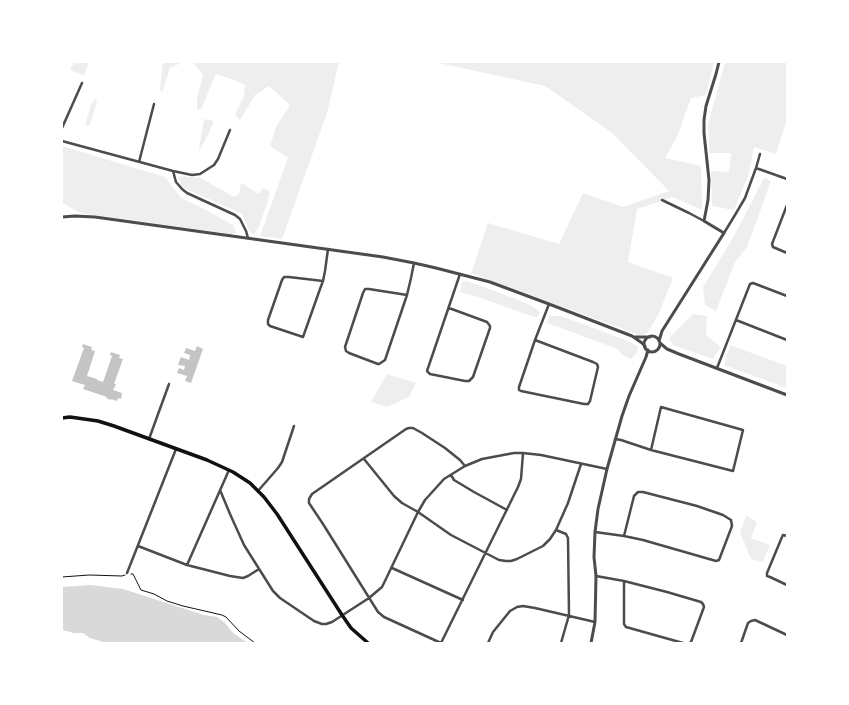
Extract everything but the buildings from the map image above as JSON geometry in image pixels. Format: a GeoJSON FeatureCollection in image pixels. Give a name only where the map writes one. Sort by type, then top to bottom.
{"type":"FeatureCollection","features":[{"type":"Feature","properties":{"kind":"main road"},"geometry":{"type":"LineString","coordinates":[[62,418],[77,418],[98,421],[229,470],[250,483],[264,497],[277,514],[351,628],[368,643]]}},
{"type":"Feature","properties":{"kind":"street"},"geometry":{"type":"LineString","coordinates":[[704,221],[708,200],[709,180],[704,120],[706,106],[719,62]]}},
{"type":"Feature","properties":{"kind":"street"},"geometry":{"type":"LineString","coordinates":[[62,128],[82,83]]}},
{"type":"Feature","properties":{"kind":"street"},"geometry":{"type":"LineString","coordinates":[[139,162],[154,104]]}},
{"type":"Feature","properties":{"kind":"street"},"geometry":{"type":"LineString","coordinates":[[62,141],[192,175],[200,174],[214,166],[218,160],[230,130]]}},
{"type":"Feature","properties":{"kind":"street"},"geometry":{"type":"LineString","coordinates":[[62,217],[95,217],[328,249],[414,263],[490,282],[632,336],[642,338],[654,337],[662,331],[724,233],[744,198],[760,154]]}},
{"type":"Feature","properties":{"kind":"street"},"geometry":{"type":"LineString","coordinates":[[756,168],[787,179]]}},
{"type":"Feature","properties":{"kind":"street"},"geometry":{"type":"LineString","coordinates":[[173,171],[176,182],[182,189],[240,219],[248,238]]}},
{"type":"Feature","properties":{"kind":"street"},"geometry":{"type":"LineString","coordinates":[[662,200],[689,213],[724,233]]}},
{"type":"Feature","properties":{"kind":"street"},"geometry":{"type":"LineString","coordinates":[[787,207],[772,244],[773,247],[787,253]]}},
{"type":"Feature","properties":{"kind":"street"},"geometry":{"type":"LineString","coordinates":[[322,281],[284,277],[268,320],[268,324],[303,337],[322,281],[328,249]]}},
{"type":"Feature","properties":{"kind":"street"},"geometry":{"type":"LineString","coordinates":[[406,295],[365,289],[345,347],[346,351],[378,364],[385,360],[406,295],[414,263]]}},
{"type":"Feature","properties":{"kind":"street"},"geometry":{"type":"LineString","coordinates":[[449,308],[487,322],[490,326],[473,377],[469,381],[430,374],[427,371],[460,274]]}},
{"type":"Feature","properties":{"kind":"street"},"geometry":{"type":"LineString","coordinates":[[717,368],[750,284],[753,283],[787,296]]}},
{"type":"Feature","properties":{"kind":"street"},"geometry":{"type":"LineString","coordinates":[[535,340],[597,364],[598,367],[588,404],[519,390],[535,340],[549,304]]}},
{"type":"Feature","properties":{"kind":"street"},"geometry":{"type":"LineString","coordinates":[[736,320],[787,340]]}},
{"type":"Feature","properties":{"kind":"street"},"geometry":{"type":"LineString","coordinates":[[656,351],[660,347],[662,331]]}},
{"type":"Feature","properties":{"kind":"street"},"geometry":{"type":"LineString","coordinates":[[632,336],[652,352]]}},
{"type":"Feature","properties":{"kind":"street"},"geometry":{"type":"LineString","coordinates":[[645,346],[645,342],[650,337]]}},
{"type":"Feature","properties":{"kind":"street"},"geometry":{"type":"LineString","coordinates":[[654,337],[662,346],[671,351],[787,395]]}},
{"type":"Feature","properties":{"kind":"street"},"geometry":{"type":"LineString","coordinates":[[591,643],[595,622],[596,576],[594,557],[598,509],[615,439],[629,396],[648,350]]}},
{"type":"Feature","properties":{"kind":"street"},"geometry":{"type":"LineString","coordinates":[[646,357],[652,352],[656,351],[671,351]]}},
{"type":"Feature","properties":{"kind":"street"},"geometry":{"type":"LineString","coordinates":[[149,439],[169,384]]}},
{"type":"Feature","properties":{"kind":"street"},"geometry":{"type":"LineString","coordinates":[[615,439],[651,450],[733,471],[743,430],[661,407],[651,450]]}},
{"type":"Feature","properties":{"kind":"street"},"geometry":{"type":"LineString","coordinates":[[258,491],[282,462],[294,426]]}},
{"type":"Feature","properties":{"kind":"street"},"geometry":{"type":"LineString","coordinates":[[465,466],[445,448],[413,428],[409,428],[312,494],[309,499],[309,502],[378,612],[384,617],[441,643],[508,510],[521,479],[524,453]]}},
{"type":"Feature","properties":{"kind":"street"},"geometry":{"type":"LineString","coordinates":[[127,572],[176,449]]}},
{"type":"Feature","properties":{"kind":"street"},"geometry":{"type":"LineString","coordinates":[[220,490],[240,537],[273,591],[280,598],[314,621],[326,624],[369,598],[382,587],[425,500],[438,485],[465,466],[482,459],[524,453],[542,455],[608,469]]}},
{"type":"Feature","properties":{"kind":"street"},"geometry":{"type":"LineString","coordinates":[[364,459],[394,496],[402,503],[418,512],[451,535],[499,560],[511,561],[542,546],[550,539],[556,530],[568,503],[581,464]]}},
{"type":"Feature","properties":{"kind":"street"},"geometry":{"type":"LineString","coordinates":[[187,565],[229,470]]}},
{"type":"Feature","properties":{"kind":"street"},"geometry":{"type":"LineString","coordinates":[[451,475],[454,480],[508,510]]}},
{"type":"Feature","properties":{"kind":"street"},"geometry":{"type":"LineString","coordinates":[[595,532],[624,536],[673,548],[716,561],[719,560],[732,526],[731,520],[723,515],[697,506],[638,492],[634,496],[624,536]]}},
{"type":"Feature","properties":{"kind":"street"},"geometry":{"type":"LineString","coordinates":[[556,530],[566,534],[568,538],[569,615],[561,643]]}},
{"type":"Feature","properties":{"kind":"street"},"geometry":{"type":"LineString","coordinates":[[787,536],[783,535],[767,573],[768,576],[787,585]]}},
{"type":"Feature","properties":{"kind":"street"},"geometry":{"type":"LineString","coordinates":[[138,546],[187,565],[240,578],[248,576],[259,569]]}},
{"type":"Feature","properties":{"kind":"street"},"geometry":{"type":"LineString","coordinates":[[392,568],[463,600]]}},
{"type":"Feature","properties":{"kind":"street"},"geometry":{"type":"LineString","coordinates":[[596,576],[624,581],[667,592],[703,604],[704,607],[690,643]]}},
{"type":"Feature","properties":{"kind":"street"},"geometry":{"type":"LineString","coordinates":[[624,581],[624,624],[626,627],[683,643]]}},
{"type":"Feature","properties":{"kind":"street"},"geometry":{"type":"LineString","coordinates":[[488,643],[493,632],[510,611],[516,607],[529,607],[595,622]]}},
{"type":"Feature","properties":{"kind":"street"},"geometry":{"type":"LineString","coordinates":[[741,643],[748,623],[754,620],[787,635]]}},
{"type":"Feature","properties":{"kind":"path"},"geometry":{"type":"LineString","coordinates":[[62,577],[122,576],[127,572],[132,574],[141,590],[183,606],[222,615],[226,617],[239,631],[255,643]]}},
{"type":"Feature","properties":{"kind":"shaded area"},"geometry":{"type":"Polygon","coordinates":[[[74,62],[89,62],[84,75],[70,70],[74,62]]]}},
{"type":"Feature","properties":{"kind":"shaded area"},"geometry":{"type":"Polygon","coordinates":[[[163,62],[183,62],[170,68],[162,93],[160,89],[163,62]]]}},
{"type":"Feature","properties":{"kind":"shaded area"},"geometry":{"type":"Polygon","coordinates":[[[192,62],[339,62],[327,113],[282,239],[260,236],[288,158],[270,146],[276,127],[290,105],[269,86],[255,95],[240,120],[235,115],[244,95],[245,85],[216,74],[201,109],[197,110],[197,98],[203,75],[192,62]]]}},
{"type":"Feature","properties":{"kind":"shaded area"},"geometry":{"type":"Polygon","coordinates":[[[434,62],[714,62],[706,95],[691,98],[677,137],[665,158],[701,166],[702,210],[673,197],[637,209],[628,262],[673,278],[659,313],[648,332],[644,335],[639,335],[471,273],[488,223],[559,244],[583,193],[623,207],[669,191],[611,132],[545,86],[434,62]]]}},
{"type":"Feature","properties":{"kind":"shaded area"},"geometry":{"type":"Polygon","coordinates":[[[725,62],[787,62],[787,119],[776,154],[754,147],[749,174],[734,210],[712,206],[711,171],[729,172],[731,153],[709,153],[708,125],[725,62]]]}},
{"type":"Feature","properties":{"kind":"shaded area"},"geometry":{"type":"Polygon","coordinates":[[[95,98],[97,101],[90,125],[87,126],[86,123],[90,107],[95,98]]]}},
{"type":"Feature","properties":{"kind":"shaded area"},"geometry":{"type":"Polygon","coordinates":[[[204,119],[214,121],[199,151],[200,143],[204,119]]]}},
{"type":"Feature","properties":{"kind":"shaded area"},"geometry":{"type":"Polygon","coordinates":[[[62,146],[165,177],[181,198],[233,225],[236,233],[231,234],[81,213],[62,203],[62,146]]]}},
{"type":"Feature","properties":{"kind":"shaded area"},"geometry":{"type":"Polygon","coordinates":[[[178,176],[201,178],[234,197],[239,194],[241,183],[259,194],[263,188],[270,191],[259,226],[254,235],[249,231],[242,214],[182,187],[178,176]]]}},
{"type":"Feature","properties":{"kind":"shaded area"},"geometry":{"type":"Polygon","coordinates":[[[764,178],[771,181],[747,247],[735,262],[716,311],[705,305],[703,287],[733,238],[764,178]]]}},
{"type":"Feature","properties":{"kind":"shaded area"},"geometry":{"type":"Polygon","coordinates":[[[467,281],[532,306],[540,312],[537,318],[460,292],[462,282],[467,281]]]}},
{"type":"Feature","properties":{"kind":"shaded area"},"geometry":{"type":"Polygon","coordinates":[[[693,314],[707,316],[706,335],[721,347],[713,359],[673,345],[669,338],[693,314]]]}},
{"type":"Feature","properties":{"kind":"shaded area"},"geometry":{"type":"Polygon","coordinates":[[[549,316],[561,316],[628,341],[638,346],[637,353],[631,359],[622,355],[618,349],[547,323],[549,316]]]}},
{"type":"Feature","properties":{"kind":"shaded area"},"geometry":{"type":"Polygon","coordinates":[[[730,345],[787,366],[787,388],[724,365],[730,345]]]}},
{"type":"Feature","properties":{"kind":"shaded area"},"geometry":{"type":"Polygon","coordinates":[[[387,374],[416,383],[409,397],[387,407],[371,402],[387,374]]]}},
{"type":"Feature","properties":{"kind":"shaded area"},"geometry":{"type":"Polygon","coordinates":[[[746,515],[757,522],[751,538],[770,545],[763,562],[751,559],[740,533],[746,515]]]}},
{"type":"Feature","properties":{"kind":"shaded area"},"geometry":{"type":"Polygon","coordinates":[[[90,585],[123,589],[204,615],[217,617],[225,623],[233,633],[248,643],[106,643],[90,638],[83,633],[74,633],[62,630],[62,587],[90,585]]]}}]}
